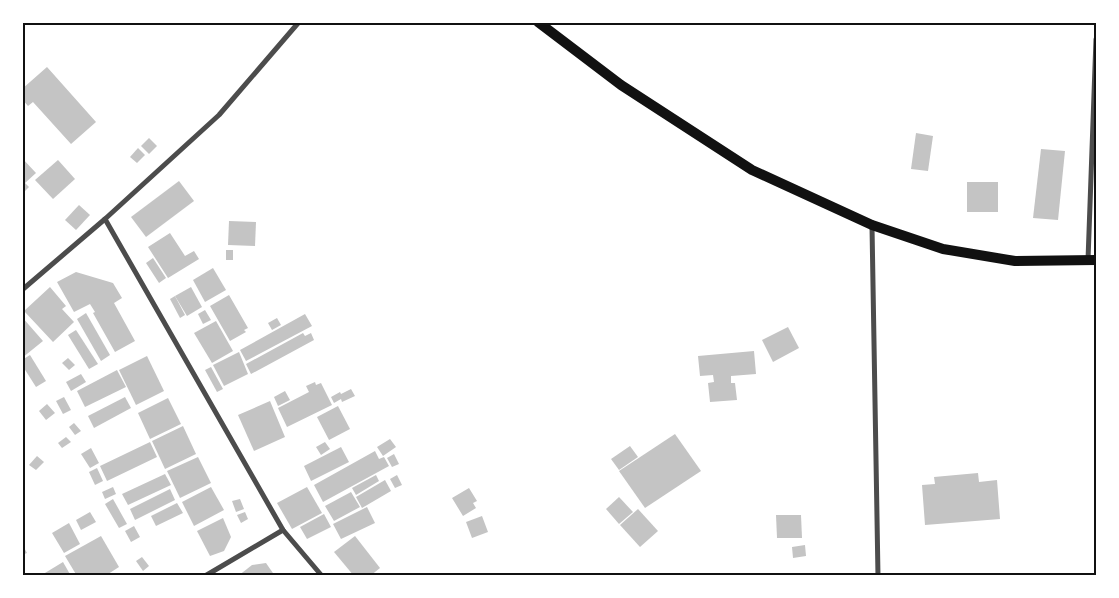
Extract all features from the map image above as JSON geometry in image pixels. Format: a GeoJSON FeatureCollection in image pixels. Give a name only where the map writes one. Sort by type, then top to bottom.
{"type":"FeatureCollection","features":[{"type":"Feature","properties":{"kind":"main road"},"geometry":{"type":"LineString","coordinates":[[538,22],[622,85],[752,170],[872,225],[943,249],[1015,261],[1092,260]]}},
{"type":"Feature","properties":{"kind":"street"},"geometry":{"type":"LineString","coordinates":[[22,290],[105,219],[219,115],[300,22]]}},
{"type":"Feature","properties":{"kind":"street"},"geometry":{"type":"LineString","coordinates":[[1092,260],[1096,39]]}},
{"type":"Feature","properties":{"kind":"street"},"geometry":{"type":"LineString","coordinates":[[105,219],[283,530],[322,576]]}},
{"type":"Feature","properties":{"kind":"street"},"geometry":{"type":"LineString","coordinates":[[872,225],[878,576]]}},
{"type":"Feature","properties":{"kind":"street"},"geometry":{"type":"LineString","coordinates":[[205,576],[283,530]]}},
{"type":"Feature","properties":{"kind":"building"},"geometry":{"type":"Polygon","coordinates":[[[47,67],[96,122],[71,144],[33,102],[28,106],[22,99],[22,89],[47,67]]]}},
{"type":"Feature","properties":{"kind":"building"},"geometry":{"type":"Polygon","coordinates":[[[916,133],[933,136],[928,171],[911,169],[916,133]]]}},
{"type":"Feature","properties":{"kind":"building"},"geometry":{"type":"Polygon","coordinates":[[[149,138],[157,146],[149,154],[141,146],[149,138]]]}},
{"type":"Feature","properties":{"kind":"building"},"geometry":{"type":"Polygon","coordinates":[[[138,148],[145,155],[137,163],[130,157],[138,148]]]}},
{"type":"Feature","properties":{"kind":"building"},"geometry":{"type":"Polygon","coordinates":[[[1041,149],[1065,151],[1058,220],[1033,218],[1041,149]]]}},
{"type":"Feature","properties":{"kind":"building"},"geometry":{"type":"Polygon","coordinates":[[[22,158],[36,173],[25,183],[29,187],[22,194],[22,158]]]}},
{"type":"Feature","properties":{"kind":"building"},"geometry":{"type":"Polygon","coordinates":[[[58,160],[75,179],[53,199],[35,180],[58,160]]]}},
{"type":"Feature","properties":{"kind":"building"},"geometry":{"type":"Polygon","coordinates":[[[179,181],[194,201],[146,237],[131,217],[179,181]]]}},
{"type":"Feature","properties":{"kind":"building"},"geometry":{"type":"Polygon","coordinates":[[[967,182],[998,182],[998,212],[967,212],[967,182]]]}},
{"type":"Feature","properties":{"kind":"building"},"geometry":{"type":"Polygon","coordinates":[[[79,205],[90,215],[76,230],[65,220],[79,205]]]}},
{"type":"Feature","properties":{"kind":"building"},"geometry":{"type":"Polygon","coordinates":[[[229,221],[256,222],[255,246],[228,245],[229,221]]]}},
{"type":"Feature","properties":{"kind":"building"},"geometry":{"type":"Polygon","coordinates":[[[170,233],[185,256],[194,251],[199,259],[168,278],[148,247],[170,233]]]}},
{"type":"Feature","properties":{"kind":"building"},"geometry":{"type":"Polygon","coordinates":[[[226,250],[233,250],[233,260],[226,260],[226,250]]]}},
{"type":"Feature","properties":{"kind":"building"},"geometry":{"type":"Polygon","coordinates":[[[153,258],[166,278],[159,283],[146,263],[153,258]]]}},
{"type":"Feature","properties":{"kind":"building"},"geometry":{"type":"Polygon","coordinates":[[[213,268],[226,290],[205,302],[193,280],[213,268]]]}},
{"type":"Feature","properties":{"kind":"building"},"geometry":{"type":"Polygon","coordinates":[[[76,272],[113,283],[122,298],[114,303],[135,341],[115,352],[90,304],[74,312],[57,282],[76,272]]]}},
{"type":"Feature","properties":{"kind":"building"},"geometry":{"type":"Polygon","coordinates":[[[50,287],[66,306],[62,309],[74,322],[53,342],[24,311],[50,287]]]}},
{"type":"Feature","properties":{"kind":"building"},"geometry":{"type":"Polygon","coordinates":[[[191,287],[202,307],[187,316],[175,296],[191,287]]]}},
{"type":"Feature","properties":{"kind":"building"},"geometry":{"type":"Polygon","coordinates":[[[229,295],[248,328],[244,330],[246,332],[230,341],[210,306],[229,295]]]}},
{"type":"Feature","properties":{"kind":"building"},"geometry":{"type":"Polygon","coordinates":[[[175,296],[185,315],[180,318],[170,299],[175,296]]]}},
{"type":"Feature","properties":{"kind":"building"},"geometry":{"type":"Polygon","coordinates":[[[205,310],[211,320],[203,324],[198,314],[205,310]]]}},
{"type":"Feature","properties":{"kind":"building"},"geometry":{"type":"Polygon","coordinates":[[[86,313],[110,355],[101,361],[77,319],[86,313]]]}},
{"type":"Feature","properties":{"kind":"building"},"geometry":{"type":"Polygon","coordinates":[[[305,314],[312,326],[246,361],[240,350],[305,314]]]}},
{"type":"Feature","properties":{"kind":"building"},"geometry":{"type":"Polygon","coordinates":[[[22,317],[43,341],[22,358],[22,317]]]}},
{"type":"Feature","properties":{"kind":"building"},"geometry":{"type":"Polygon","coordinates":[[[277,318],[281,325],[272,330],[268,323],[277,318]]]}},
{"type":"Feature","properties":{"kind":"building"},"geometry":{"type":"Polygon","coordinates":[[[216,321],[233,351],[212,363],[194,333],[216,321]]]}},
{"type":"Feature","properties":{"kind":"building"},"geometry":{"type":"Polygon","coordinates":[[[788,327],[799,348],[773,362],[762,340],[788,327]]]}},
{"type":"Feature","properties":{"kind":"building"},"geometry":{"type":"Polygon","coordinates":[[[76,330],[98,364],[89,369],[68,335],[76,330]]]}},
{"type":"Feature","properties":{"kind":"building"},"geometry":{"type":"Polygon","coordinates":[[[303,333],[305,336],[311,333],[314,340],[251,374],[246,364],[303,333]]]}},
{"type":"Feature","properties":{"kind":"building"},"geometry":{"type":"Polygon","coordinates":[[[754,351],[756,374],[731,376],[731,383],[735,383],[737,400],[710,402],[708,383],[714,382],[713,375],[700,376],[698,356],[754,351]]]}},
{"type":"Feature","properties":{"kind":"building"},"geometry":{"type":"Polygon","coordinates":[[[239,352],[248,374],[224,386],[213,365],[239,352]]]}},
{"type":"Feature","properties":{"kind":"building"},"geometry":{"type":"Polygon","coordinates":[[[30,355],[46,381],[36,387],[22,365],[22,360],[30,355]]]}},
{"type":"Feature","properties":{"kind":"building"},"geometry":{"type":"Polygon","coordinates":[[[147,356],[164,391],[136,405],[119,370],[147,356]]]}},
{"type":"Feature","properties":{"kind":"building"},"geometry":{"type":"Polygon","coordinates":[[[68,358],[75,365],[69,370],[62,363],[68,358]]]}},
{"type":"Feature","properties":{"kind":"building"},"geometry":{"type":"Polygon","coordinates":[[[211,367],[223,389],[217,392],[205,370],[211,367]]]}},
{"type":"Feature","properties":{"kind":"building"},"geometry":{"type":"Polygon","coordinates":[[[117,370],[126,387],[85,407],[77,391],[117,370]]]}},
{"type":"Feature","properties":{"kind":"building"},"geometry":{"type":"Polygon","coordinates":[[[81,374],[86,382],[71,391],[66,382],[81,374]]]}},
{"type":"Feature","properties":{"kind":"building"},"geometry":{"type":"Polygon","coordinates":[[[315,382],[316,385],[321,383],[332,405],[287,427],[278,408],[309,392],[306,386],[315,382]]]}},
{"type":"Feature","properties":{"kind":"building"},"geometry":{"type":"Polygon","coordinates":[[[351,389],[355,396],[342,402],[341,399],[334,403],[331,397],[351,389]]]}},
{"type":"Feature","properties":{"kind":"building"},"geometry":{"type":"Polygon","coordinates":[[[285,391],[290,400],[278,406],[274,397],[285,391]]]}},
{"type":"Feature","properties":{"kind":"building"},"geometry":{"type":"Polygon","coordinates":[[[64,397],[71,410],[63,414],[56,401],[64,397]]]}},
{"type":"Feature","properties":{"kind":"building"},"geometry":{"type":"Polygon","coordinates":[[[125,397],[131,408],[94,428],[88,416],[125,397]]]}},
{"type":"Feature","properties":{"kind":"building"},"geometry":{"type":"Polygon","coordinates":[[[168,398],[181,424],[150,439],[138,413],[168,398]]]}},
{"type":"Feature","properties":{"kind":"building"},"geometry":{"type":"Polygon","coordinates":[[[270,401],[285,437],[254,451],[238,415],[270,401]]]}},
{"type":"Feature","properties":{"kind":"building"},"geometry":{"type":"Polygon","coordinates":[[[47,404],[55,413],[46,420],[39,411],[47,404]]]}},
{"type":"Feature","properties":{"kind":"building"},"geometry":{"type":"Polygon","coordinates":[[[338,406],[350,429],[329,440],[317,417],[338,406]]]}},
{"type":"Feature","properties":{"kind":"building"},"geometry":{"type":"Polygon","coordinates":[[[74,423],[81,431],[75,435],[69,427],[74,423]]]}},
{"type":"Feature","properties":{"kind":"building"},"geometry":{"type":"Polygon","coordinates":[[[183,426],[196,454],[165,469],[152,441],[183,426]]]}},
{"type":"Feature","properties":{"kind":"building"},"geometry":{"type":"Polygon","coordinates":[[[675,434],[701,471],[645,508],[619,471],[675,434]]]}},
{"type":"Feature","properties":{"kind":"building"},"geometry":{"type":"Polygon","coordinates":[[[66,437],[71,442],[62,448],[58,443],[66,437]]]}},
{"type":"Feature","properties":{"kind":"building"},"geometry":{"type":"Polygon","coordinates":[[[390,439],[396,447],[383,456],[377,447],[390,439]]]}},
{"type":"Feature","properties":{"kind":"building"},"geometry":{"type":"Polygon","coordinates":[[[150,442],[157,457],[107,481],[100,466],[150,442]]]}},
{"type":"Feature","properties":{"kind":"building"},"geometry":{"type":"Polygon","coordinates":[[[325,442],[330,449],[321,455],[316,447],[325,442]]]}},
{"type":"Feature","properties":{"kind":"building"},"geometry":{"type":"Polygon","coordinates":[[[630,446],[638,457],[619,470],[611,459],[630,446]]]}},
{"type":"Feature","properties":{"kind":"building"},"geometry":{"type":"Polygon","coordinates":[[[341,447],[349,462],[311,481],[304,466],[341,447]]]}},
{"type":"Feature","properties":{"kind":"building"},"geometry":{"type":"Polygon","coordinates":[[[91,448],[99,463],[90,468],[81,454],[91,448]]]}},
{"type":"Feature","properties":{"kind":"building"},"geometry":{"type":"Polygon","coordinates":[[[375,451],[379,459],[384,457],[389,466],[323,502],[314,485],[375,451]]]}},
{"type":"Feature","properties":{"kind":"building"},"geometry":{"type":"Polygon","coordinates":[[[394,454],[399,464],[392,467],[387,458],[394,454]]]}},
{"type":"Feature","properties":{"kind":"building"},"geometry":{"type":"Polygon","coordinates":[[[37,456],[44,462],[36,470],[29,465],[37,456]]]}},
{"type":"Feature","properties":{"kind":"building"},"geometry":{"type":"Polygon","coordinates":[[[198,457],[211,483],[180,498],[167,471],[198,457]]]}},
{"type":"Feature","properties":{"kind":"building"},"geometry":{"type":"Polygon","coordinates":[[[97,468],[103,481],[95,485],[89,472],[97,468]]]}},
{"type":"Feature","properties":{"kind":"building"},"geometry":{"type":"Polygon","coordinates":[[[978,473],[979,482],[997,480],[1000,519],[925,525],[922,485],[935,484],[934,477],[978,473]]]}},
{"type":"Feature","properties":{"kind":"building"},"geometry":{"type":"Polygon","coordinates":[[[165,474],[171,485],[128,505],[122,494],[165,474]]]}},
{"type":"Feature","properties":{"kind":"building"},"geometry":{"type":"Polygon","coordinates":[[[376,475],[379,481],[356,495],[352,488],[376,475]]]}},
{"type":"Feature","properties":{"kind":"building"},"geometry":{"type":"Polygon","coordinates":[[[397,475],[402,485],[395,488],[390,479],[397,475]]]}},
{"type":"Feature","properties":{"kind":"building"},"geometry":{"type":"Polygon","coordinates":[[[385,480],[391,491],[362,508],[356,497],[385,480]]]}},
{"type":"Feature","properties":{"kind":"building"},"geometry":{"type":"Polygon","coordinates":[[[113,487],[116,494],[105,499],[102,492],[113,487]]]}},
{"type":"Feature","properties":{"kind":"building"},"geometry":{"type":"Polygon","coordinates":[[[211,487],[224,510],[194,526],[182,502],[211,487]]]}},
{"type":"Feature","properties":{"kind":"building"},"geometry":{"type":"Polygon","coordinates":[[[307,487],[322,513],[292,529],[277,503],[307,487]]]}},
{"type":"Feature","properties":{"kind":"building"},"geometry":{"type":"Polygon","coordinates":[[[469,488],[477,501],[473,503],[476,508],[463,516],[452,498],[469,488]]]}},
{"type":"Feature","properties":{"kind":"building"},"geometry":{"type":"Polygon","coordinates":[[[170,489],[175,500],[135,520],[130,509],[170,489]]]}},
{"type":"Feature","properties":{"kind":"building"},"geometry":{"type":"Polygon","coordinates":[[[351,492],[360,507],[334,521],[325,506],[351,492]]]}},
{"type":"Feature","properties":{"kind":"building"},"geometry":{"type":"Polygon","coordinates":[[[619,497],[633,512],[619,524],[606,509],[619,497]]]}},
{"type":"Feature","properties":{"kind":"building"},"geometry":{"type":"Polygon","coordinates":[[[113,499],[127,524],[119,528],[105,504],[113,499]]]}},
{"type":"Feature","properties":{"kind":"building"},"geometry":{"type":"Polygon","coordinates":[[[240,499],[244,509],[236,512],[232,501],[240,499]]]}},
{"type":"Feature","properties":{"kind":"building"},"geometry":{"type":"Polygon","coordinates":[[[177,503],[183,513],[156,526],[151,516],[177,503]]]}},
{"type":"Feature","properties":{"kind":"building"},"geometry":{"type":"Polygon","coordinates":[[[367,507],[375,523],[341,539],[333,524],[367,507]]]}},
{"type":"Feature","properties":{"kind":"building"},"geometry":{"type":"Polygon","coordinates":[[[638,509],[658,531],[640,547],[620,525],[638,509]]]}},
{"type":"Feature","properties":{"kind":"building"},"geometry":{"type":"Polygon","coordinates":[[[90,512],[96,522],[81,530],[76,520],[90,512]]]}},
{"type":"Feature","properties":{"kind":"building"},"geometry":{"type":"Polygon","coordinates":[[[245,512],[248,519],[241,523],[237,515],[245,512]]]}},
{"type":"Feature","properties":{"kind":"building"},"geometry":{"type":"Polygon","coordinates":[[[324,514],[331,527],[307,539],[300,527],[324,514]]]}},
{"type":"Feature","properties":{"kind":"building"},"geometry":{"type":"Polygon","coordinates":[[[776,515],[801,515],[802,538],[777,538],[776,515]]]}},
{"type":"Feature","properties":{"kind":"building"},"geometry":{"type":"Polygon","coordinates":[[[482,516],[488,532],[472,538],[466,522],[482,516]]]}},
{"type":"Feature","properties":{"kind":"building"},"geometry":{"type":"Polygon","coordinates":[[[223,518],[231,537],[224,551],[210,556],[197,531],[223,518]]]}},
{"type":"Feature","properties":{"kind":"building"},"geometry":{"type":"Polygon","coordinates":[[[69,523],[80,544],[64,553],[52,533],[69,523]]]}},
{"type":"Feature","properties":{"kind":"building"},"geometry":{"type":"Polygon","coordinates":[[[134,526],[140,537],[131,542],[125,531],[134,526]]]}},
{"type":"Feature","properties":{"kind":"building"},"geometry":{"type":"Polygon","coordinates":[[[101,536],[119,567],[105,576],[77,576],[65,556],[101,536]]]}},
{"type":"Feature","properties":{"kind":"building"},"geometry":{"type":"Polygon","coordinates":[[[355,536],[380,568],[370,576],[354,576],[334,552],[355,536]]]}},
{"type":"Feature","properties":{"kind":"building"},"geometry":{"type":"Polygon","coordinates":[[[22,544],[27,553],[22,555],[22,544]]]}},
{"type":"Feature","properties":{"kind":"building"},"geometry":{"type":"Polygon","coordinates":[[[805,545],[806,556],[793,558],[792,547],[805,545]]]}},
{"type":"Feature","properties":{"kind":"building"},"geometry":{"type":"Polygon","coordinates":[[[142,557],[149,566],[143,571],[136,561],[142,557]]]}},
{"type":"Feature","properties":{"kind":"building"},"geometry":{"type":"Polygon","coordinates":[[[63,562],[71,576],[40,576],[63,562]]]}},
{"type":"Feature","properties":{"kind":"building"},"geometry":{"type":"Polygon","coordinates":[[[266,563],[275,576],[238,576],[252,565],[266,563]]]}}]}
